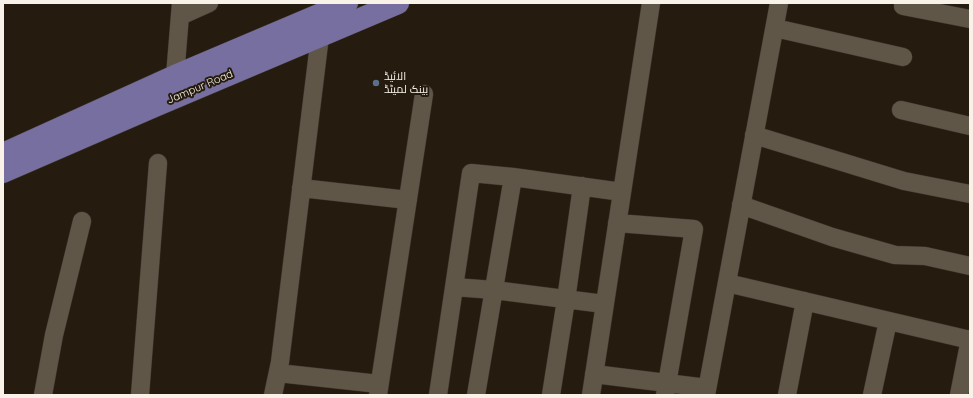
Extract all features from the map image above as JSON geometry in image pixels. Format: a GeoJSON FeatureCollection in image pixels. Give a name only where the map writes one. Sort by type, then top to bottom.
{"type":"FeatureCollection","features":[{"type":"Feature","properties":{"kind":"main road","name":"Jampur Road"},"geometry":{"type":"LineString","coordinates":[[3,154],[175,76],[347,3]]}},
{"type":"Feature","properties":{"kind":"main road","name":"Jampur Road"},"geometry":{"type":"LineString","coordinates":[[3,172],[398,3]]}},
{"type":"Feature","properties":{"kind":"street"},"geometry":{"type":"LineString","coordinates":[[175,76],[181,9],[209,3]]}},
{"type":"Feature","properties":{"kind":"street"},"geometry":{"type":"LineString","coordinates":[[591,395],[651,3]]}},
{"type":"Feature","properties":{"kind":"street"},"geometry":{"type":"LineString","coordinates":[[594,374],[666,389],[706,392],[779,3]]}},
{"type":"Feature","properties":{"kind":"street"},"geometry":{"type":"LineString","coordinates":[[902,6],[970,19]]}},
{"type":"Feature","properties":{"kind":"street"},"geometry":{"type":"LineString","coordinates":[[775,28],[902,57]]}},
{"type":"Feature","properties":{"kind":"street"},"geometry":{"type":"LineString","coordinates":[[273,395],[280,362],[320,36]]}},
{"type":"Feature","properties":{"kind":"street"},"geometry":{"type":"LineString","coordinates":[[278,373],[378,389],[424,94]]}},
{"type":"Feature","properties":{"kind":"street"},"geometry":{"type":"LineString","coordinates":[[901,110],[970,126]]}},
{"type":"Feature","properties":{"kind":"street"},"geometry":{"type":"LineString","coordinates":[[754,135],[904,181],[970,194]]}},
{"type":"Feature","properties":{"kind":"street"},"geometry":{"type":"LineString","coordinates":[[140,395],[158,163]]}},
{"type":"Feature","properties":{"kind":"street"},"geometry":{"type":"LineString","coordinates":[[438,395],[471,173],[513,177],[622,192]]}},
{"type":"Feature","properties":{"kind":"street"},"geometry":{"type":"LineString","coordinates":[[476,395],[513,177]]}},
{"type":"Feature","properties":{"kind":"street"},"geometry":{"type":"LineString","coordinates":[[551,395],[582,186]]}},
{"type":"Feature","properties":{"kind":"street"},"geometry":{"type":"LineString","coordinates":[[301,188],[408,200]]}},
{"type":"Feature","properties":{"kind":"street"},"geometry":{"type":"LineString","coordinates":[[741,205],[832,237],[895,255],[925,256],[970,266]]}},
{"type":"Feature","properties":{"kind":"street"},"geometry":{"type":"LineString","coordinates":[[43,395],[54,335],[82,222]]}},
{"type":"Feature","properties":{"kind":"street"},"geometry":{"type":"LineString","coordinates":[[617,223],[694,229],[666,389]]}},
{"type":"Feature","properties":{"kind":"street"},"geometry":{"type":"LineString","coordinates":[[727,283],[970,340],[959,395]]}},
{"type":"Feature","properties":{"kind":"street"},"geometry":{"type":"LineString","coordinates":[[454,286],[604,304]]}},
{"type":"Feature","properties":{"kind":"street"},"geometry":{"type":"LineString","coordinates":[[787,395],[805,301]]}},
{"type":"Feature","properties":{"kind":"street"},"geometry":{"type":"LineString","coordinates":[[872,395],[888,321]]}},
{"type":"Feature","properties":{"kind":"place","name":"الائیڈ بینک لمیٹڈ"},"geometry":{"type":"Point","coordinates":[376,83]}}]}
